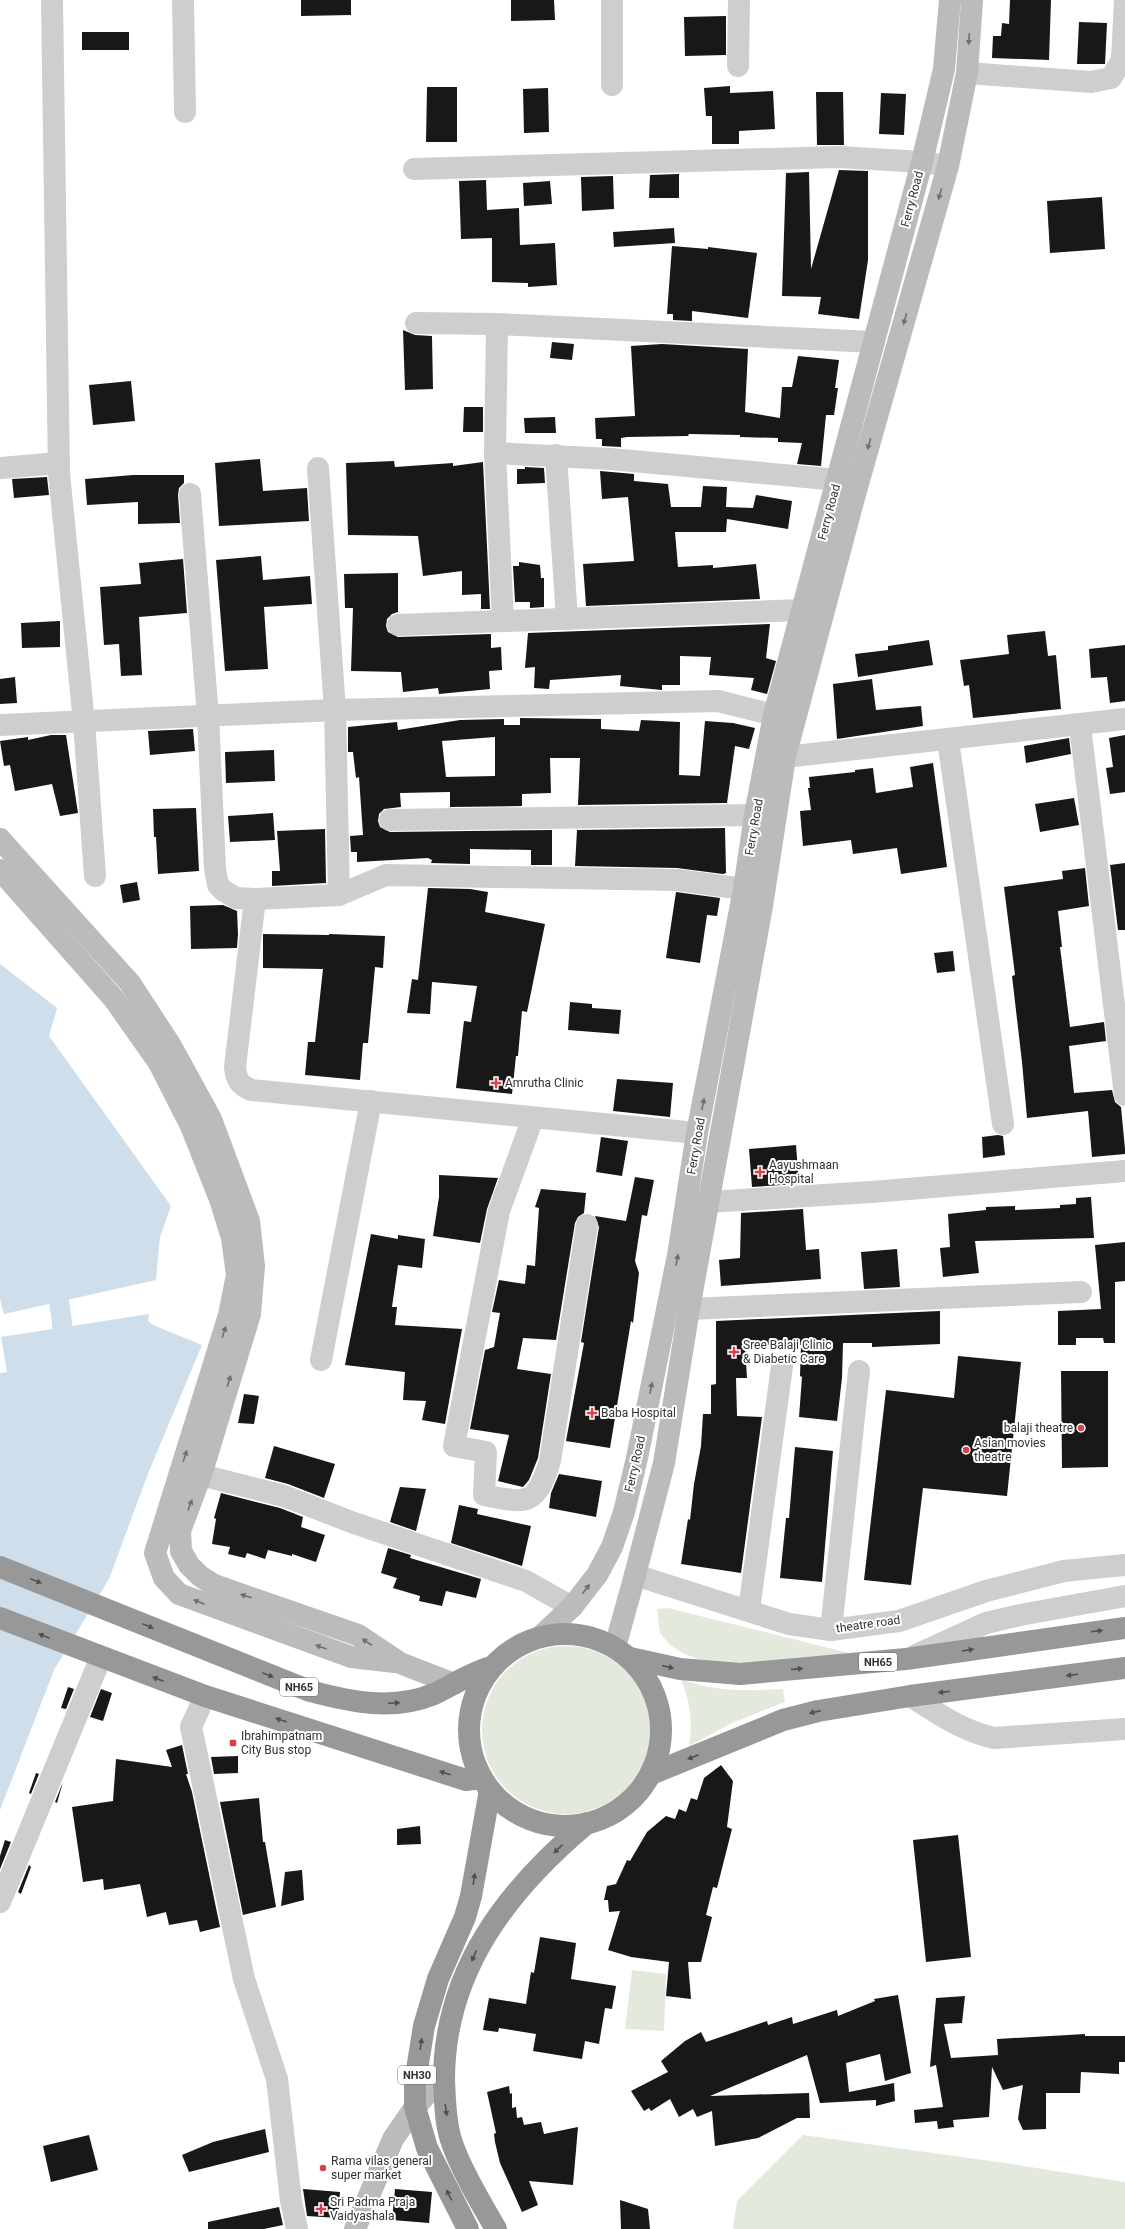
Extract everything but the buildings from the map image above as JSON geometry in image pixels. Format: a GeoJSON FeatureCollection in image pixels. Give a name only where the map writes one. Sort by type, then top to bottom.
{"type":"FeatureCollection","features":[{"type":"Feature","properties":{"kind":"highway","name":"NH65"},"geometry":{"type":"LineString","coordinates":[[0,1566],[310,1691],[355,1702],[397,1703],[414,1700],[433,1694],[492,1667],[514,1648],[540,1637],[578,1634],[622,1652],[680,1669],[740,1674],[906,1659],[1125,1628]]}},
{"type":"Feature","properties":{"kind":"highway"},"geometry":{"type":"LineString","coordinates":[[0,1618],[80,1650],[205,1696],[466,1780],[486,1784]]}},
{"type":"Feature","properties":{"kind":"highway","name":"NH65"},"geometry":{"type":"LineString","coordinates":[[492,1667],[478,1689],[470,1715],[470,1742],[476,1767],[486,1784],[509,1809],[534,1821],[560,1826],[588,1823],[607,1816],[624,1806],[639,1791],[651,1774],[660,1750],[662,1725],[657,1700],[646,1677],[622,1652]]}},
{"type":"Feature","properties":{"kind":"highway"},"geometry":{"type":"LineString","coordinates":[[651,1774],[783,1720],[818,1712],[910,1696],[1125,1668]]}},
{"type":"Feature","properties":{"kind":"highway","name":"NH30"},"geometry":{"type":"LineString","coordinates":[[468,2229],[427,2148],[415,2107],[416,2082],[424,2026],[438,1979],[465,1917],[471,1896],[486,1784]]}},
{"type":"Feature","properties":{"kind":"highway","name":"NH30"},"geometry":{"type":"LineString","coordinates":[[503,2228],[451,2140],[445,2106],[444,2075],[448,2031],[461,1988],[475,1953],[492,1922],[519,1889],[558,1848],[588,1823]]}},
{"type":"Feature","properties":{"kind":"street"},"geometry":{"type":"LineString","coordinates":[[52,0],[59,463],[84,722],[95,876]]}},
{"type":"Feature","properties":{"kind":"street"},"geometry":{"type":"LineString","coordinates":[[183,0],[185,112]]}},
{"type":"Feature","properties":{"kind":"street"},"geometry":{"type":"LineString","coordinates":[[612,0],[612,85]]}},
{"type":"Feature","properties":{"kind":"street"},"geometry":{"type":"LineString","coordinates":[[738,66],[739,0]]}},
{"type":"Feature","properties":{"kind":"street","name":"Ferry Road"},"geometry":{"type":"LineString","coordinates":[[540,1637],[572,1607],[597,1574],[612,1547],[624,1512],[638,1458],[687,1198],[697,1133],[749,899],[776,756],[774,715],[922,162],[944,69],[950,0]]}},
{"type":"Feature","properties":{"kind":"street","name":"Ferry Road"},"geometry":{"type":"LineString","coordinates":[[622,1652],[635,1575],[664,1463],[708,1202],[749,899],[755,815],[776,756],[856,490],[948,166],[967,73],[972,0]]}},
{"type":"Feature","properties":{"kind":"street"},"geometry":{"type":"LineString","coordinates":[[967,73],[1091,82],[1111,78],[1122,60],[1125,0]]}},
{"type":"Feature","properties":{"kind":"street"},"geometry":{"type":"LineString","coordinates":[[414,169],[839,157],[922,162],[948,166]]}},
{"type":"Feature","properties":{"kind":"street"},"geometry":{"type":"LineString","coordinates":[[416,323],[497,324],[874,342]]}},
{"type":"Feature","properties":{"kind":"street"},"geometry":{"type":"LineString","coordinates":[[497,324],[495,453],[503,621]]}},
{"type":"Feature","properties":{"kind":"street"},"geometry":{"type":"LineString","coordinates":[[495,453],[556,456],[838,480]]}},
{"type":"Feature","properties":{"kind":"street"},"geometry":{"type":"LineString","coordinates":[[556,456],[567,619]]}},
{"type":"Feature","properties":{"kind":"street"},"geometry":{"type":"LineString","coordinates":[[0,468],[59,463]]}},
{"type":"Feature","properties":{"kind":"street"},"geometry":{"type":"LineString","coordinates":[[318,468],[335,710],[338,895]]}},
{"type":"Feature","properties":{"kind":"street"},"geometry":{"type":"LineString","coordinates":[[190,494],[208,716],[215,869],[218,884],[224,891],[236,898],[338,895],[386,875],[677,880],[749,899]]}},
{"type":"Feature","properties":{"kind":"street"},"geometry":{"type":"LineString","coordinates":[[398,625],[802,610]]}},
{"type":"Feature","properties":{"kind":"street"},"geometry":{"type":"LineString","coordinates":[[0,725],[335,710],[718,701],[774,715]]}},
{"type":"Feature","properties":{"kind":"street"},"geometry":{"type":"LineString","coordinates":[[776,756],[948,740],[1125,720]]}},
{"type":"Feature","properties":{"kind":"street"},"geometry":{"type":"LineString","coordinates":[[1080,726],[1125,1095]]}},
{"type":"Feature","properties":{"kind":"street"},"geometry":{"type":"LineString","coordinates":[[948,740],[1003,1124]]}},
{"type":"Feature","properties":{"kind":"street"},"geometry":{"type":"LineString","coordinates":[[390,820],[755,815]]}},
{"type":"Feature","properties":{"kind":"street"},"geometry":{"type":"LineString","coordinates":[[0,839],[130,983],[163,1033],[211,1119],[249,1221],[254,1266],[250,1314],[201,1475],[180,1531],[181,1551],[189,1565],[200,1576],[214,1585],[358,1635],[400,1663],[454,1684]]}},
{"type":"Feature","properties":{"kind":"street"},"geometry":{"type":"LineString","coordinates":[[0,870],[114,999],[159,1063],[191,1126],[221,1202],[232,1238],[237,1275],[229,1315],[155,1553],[164,1578],[179,1594],[314,1644],[351,1657],[400,1663]]}},
{"type":"Feature","properties":{"kind":"street"},"geometry":{"type":"LineString","coordinates":[[255,898],[235,1067],[236,1078],[243,1086],[251,1090],[697,1133]]}},
{"type":"Feature","properties":{"kind":"street"},"geometry":{"type":"LineString","coordinates":[[321,1360],[371,1101]]}},
{"type":"Feature","properties":{"kind":"street"},"geometry":{"type":"LineString","coordinates":[[533,1118],[500,1211],[454,1446],[486,1452],[484,1495],[510,1500],[527,1500],[536,1495],[543,1484],[550,1461],[587,1225]]}},
{"type":"Feature","properties":{"kind":"street"},"geometry":{"type":"LineString","coordinates":[[687,1198],[708,1202],[872,1192],[1125,1171]]}},
{"type":"Feature","properties":{"kind":"street"},"geometry":{"type":"LineString","coordinates":[[689,1309],[1081,1292]]}},
{"type":"Feature","properties":{"kind":"street"},"geometry":{"type":"LineString","coordinates":[[748,1610],[782,1366]]}},
{"type":"Feature","properties":{"kind":"street"},"geometry":{"type":"LineString","coordinates":[[831,1630],[859,1371]]}},
{"type":"Feature","properties":{"kind":"street"},"geometry":{"type":"LineString","coordinates":[[638,1458],[664,1463]]}},
{"type":"Feature","properties":{"kind":"street"},"geometry":{"type":"LineString","coordinates":[[201,1475],[284,1496],[354,1523],[526,1581],[572,1607]]}},
{"type":"Feature","properties":{"kind":"street","name":"theatre road"},"geometry":{"type":"LineString","coordinates":[[635,1575],[789,1624],[831,1630],[899,1621],[986,1591],[1064,1571],[1125,1565]]}},
{"type":"Feature","properties":{"kind":"street"},"geometry":{"type":"LineString","coordinates":[[906,1659],[986,1623],[1020,1615],[1125,1596]]}},
{"type":"Feature","properties":{"kind":"street"},"geometry":{"type":"LineString","coordinates":[[0,1902],[101,1657]]}},
{"type":"Feature","properties":{"kind":"street"},"geometry":{"type":"LineString","coordinates":[[205,1696],[191,1727],[244,1979],[277,2079],[290,2201],[296,2229]]}},
{"type":"Feature","properties":{"kind":"street"},"geometry":{"type":"LineString","coordinates":[[910,1696],[960,1727],[975,1734],[994,1738],[1125,1730]]}},
{"type":"Feature","properties":{"kind":"street"},"geometry":{"type":"LineString","coordinates":[[355,2229],[393,2139],[415,2107],[444,2075]]}},
{"type":"Feature","properties":{"kind":"shaded area"},"geometry":{"type":"Polygon","coordinates":[[[668,1608],[849,1653],[779,1665],[709,1663],[684,1654],[670,1645],[660,1633],[657,1609],[668,1608]]]}},
{"type":"Feature","properties":{"kind":"shaded area"},"geometry":{"type":"Polygon","coordinates":[[[558,1646],[574,1646],[598,1652],[606,1656],[619,1665],[631,1677],[644,1698],[650,1722],[650,1738],[644,1762],[636,1777],[619,1795],[598,1808],[574,1814],[558,1814],[534,1808],[519,1800],[496,1777],[488,1762],[482,1738],[482,1722],[488,1698],[496,1683],[519,1660],[534,1652],[558,1646]]]}},
{"type":"Feature","properties":{"kind":"shaded area"},"geometry":{"type":"Polygon","coordinates":[[[681,1679],[706,1686],[731,1690],[783,1689],[785,1702],[732,1723],[689,1746],[691,1720],[687,1696],[681,1679]]]}},
{"type":"Feature","properties":{"kind":"shaded area"},"geometry":{"type":"Polygon","coordinates":[[[632,1970],[666,1974],[664,2031],[625,2029],[632,1970]]]}},
{"type":"Feature","properties":{"kind":"shaded area"},"geometry":{"type":"Polygon","coordinates":[[[803,2135],[1005,2163],[1125,2182],[1125,2229],[733,2229],[737,2201],[803,2135]]]}},
{"type":"Feature","properties":{"kind":"water"},"geometry":{"type":"Polygon","coordinates":[[[0,964],[57,1008],[49,1036],[171,1206],[160,1237],[156,1280],[4,1314],[0,1299],[0,964]]]}},
{"type":"Feature","properties":{"kind":"water"},"geometry":{"type":"Polygon","coordinates":[[[149,1314],[148,1321],[153,1325],[202,1345],[149,1471],[109,1579],[54,1670],[0,1810],[0,1373],[7,1372],[1,1337],[149,1314]]]}},
{"type":"Feature","properties":{"kind":"waterway"},"geometry":{"type":"LineString","coordinates":[[53,1275],[62,1324],[62,1344],[60,1354]]}},
{"type":"Feature","properties":{"kind":"place","name":"Amrutha Clinic"},"geometry":{"type":"Point","coordinates":[496,1083]}},
{"type":"Feature","properties":{"kind":"place","name":"Aayushmaan Hospital"},"geometry":{"type":"Point","coordinates":[760,1172]}},
{"type":"Feature","properties":{"kind":"place","name":"Sree Balaji Clinic & Diabetic Care"},"geometry":{"type":"Point","coordinates":[734,1352]}},
{"type":"Feature","properties":{"kind":"place","name":"Baba Hospital"},"geometry":{"type":"Point","coordinates":[592,1413]}},
{"type":"Feature","properties":{"kind":"place","name":"balaji theatre"},"geometry":{"type":"Point","coordinates":[1081,1428]}},
{"type":"Feature","properties":{"kind":"place","name":"Asian movies theatre"},"geometry":{"type":"Point","coordinates":[966,1450]}},
{"type":"Feature","properties":{"kind":"place","name":"Ibrahimpatnam City Bus stop"},"geometry":{"type":"Point","coordinates":[233,1743]}},
{"type":"Feature","properties":{"kind":"place","name":"Rama vilas general super market"},"geometry":{"type":"Point","coordinates":[323,2168]}},
{"type":"Feature","properties":{"kind":"place","name":"Sri Padma Praja Vaidyashala"},"geometry":{"type":"Point","coordinates":[321,2209]}}]}
